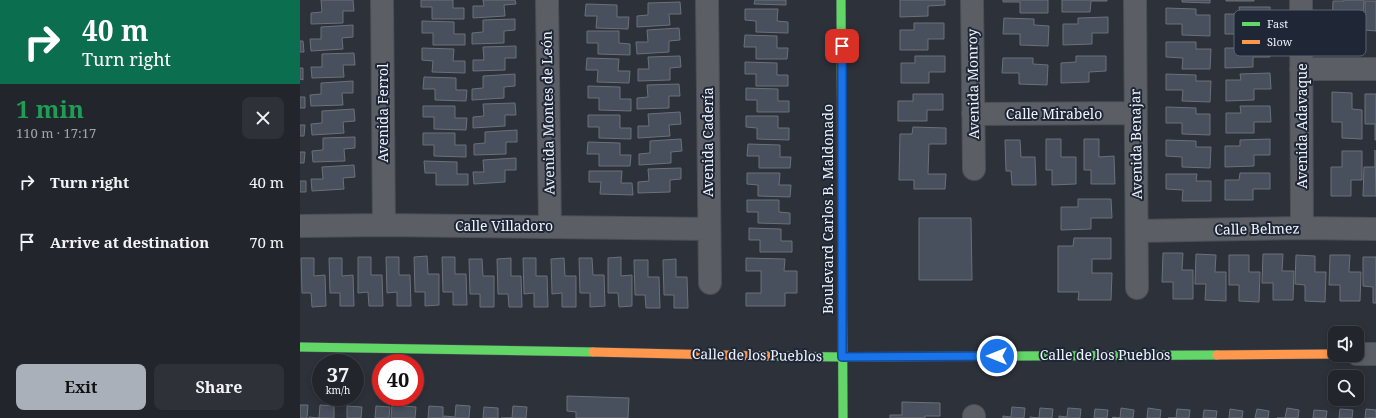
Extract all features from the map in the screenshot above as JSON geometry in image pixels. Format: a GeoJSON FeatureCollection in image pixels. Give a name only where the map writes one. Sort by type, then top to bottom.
{"type":"FeatureCollection","features":[{"type":"Feature","properties":{"kind":"street","name":"Avenida Ferrol"},"geometry":{"type":"LineString","coordinates":[[382,0],[384,225]]}},
{"type":"Feature","properties":{"kind":"street","name":"Avenida Montes de León"},"geometry":{"type":"LineString","coordinates":[[547,0],[550,226]]}},
{"type":"Feature","properties":{"kind":"street","name":"Avenida Cadería"},"geometry":{"type":"LineString","coordinates":[[707,0],[708,229],[710,283]]}},
{"type":"Feature","properties":{"kind":"street","name":"Boulevard Carlos B. Maldonado"},"geometry":{"type":"LineString","coordinates":[[842,0],[842,418]]}},
{"type":"Feature","properties":{"kind":"street","name":"Avenida Monroy"},"geometry":{"type":"LineString","coordinates":[[972,0],[974,169]]}},
{"type":"Feature","properties":{"kind":"street","name":"Avenida Benajar"},"geometry":{"type":"LineString","coordinates":[[1135,0],[1137,288]]}},
{"type":"Feature","properties":{"kind":"street","name":"Avenida Adavaque"},"geometry":{"type":"LineString","coordinates":[[1301,56],[1302,228]]}},
{"type":"Feature","properties":{"kind":"street"},"geometry":{"type":"LineString","coordinates":[[1301,69],[1376,69]]}},
{"type":"Feature","properties":{"kind":"street","name":"Calle Mirabelo"},"geometry":{"type":"LineString","coordinates":[[973,114],[1135,113]]}},
{"type":"Feature","properties":{"kind":"street","name":"Calle Villadoro"},"geometry":{"type":"LineString","coordinates":[[300,226],[550,226],[708,229]]}},
{"type":"Feature","properties":{"kind":"street","name":"Calle Belmez"},"geometry":{"type":"LineString","coordinates":[[1137,231],[1302,228],[1376,229]]}},
{"type":"Feature","properties":{"kind":"street","name":"Calle de los Pueblos"},"geometry":{"type":"LineString","coordinates":[[300,347],[842,357],[1328,354]]}},
{"type":"Feature","properties":{"kind":"street"},"geometry":{"type":"LineString","coordinates":[[1364,354],[1376,354]]}},
{"type":"Feature","properties":{"kind":"building"},"geometry":{"type":"Polygon","coordinates":[[[321,0],[353,0],[354,11],[343,11],[343,23],[311,24],[311,13],[322,12],[321,0]]]}},
{"type":"Feature","properties":{"kind":"building"},"geometry":{"type":"Polygon","coordinates":[[[421,0],[453,0],[453,8],[464,8],[464,19],[432,19],[432,7],[421,7],[421,0]]]}},
{"type":"Feature","properties":{"kind":"building"},"geometry":{"type":"Polygon","coordinates":[[[483,0],[515,0],[516,4],[504,5],[505,16],[473,18],[473,6],[484,6],[483,0]]]}},
{"type":"Feature","properties":{"kind":"building"},"geometry":{"type":"Polygon","coordinates":[[[755,0],[786,0],[786,5],[754,4],[755,0]]]}},
{"type":"Feature","properties":{"kind":"building"},"geometry":{"type":"Polygon","coordinates":[[[900,0],[945,0],[945,5],[928,6],[928,16],[900,17],[900,0]]]}},
{"type":"Feature","properties":{"kind":"building"},"geometry":{"type":"Polygon","coordinates":[[[1003,0],[1048,0],[1048,13],[1020,13],[1020,2],[1003,2],[1003,0]]]}},
{"type":"Feature","properties":{"kind":"building"},"geometry":{"type":"Polygon","coordinates":[[[1062,0],[1107,1],[1091,1],[1090,12],[1062,12],[1062,0]]]}},
{"type":"Feature","properties":{"kind":"building"},"geometry":{"type":"Polygon","coordinates":[[[1182,0],[1210,0],[1210,3],[1182,2],[1182,0]]]}},
{"type":"Feature","properties":{"kind":"building"},"geometry":{"type":"Polygon","coordinates":[[[1254,0],[1254,1],[1226,1],[1254,0]]]}},
{"type":"Feature","properties":{"kind":"building"},"geometry":{"type":"Polygon","coordinates":[[[1364,0],[1363,10],[1333,10],[1333,1],[1364,0]]]}},
{"type":"Feature","properties":{"kind":"building"},"geometry":{"type":"Polygon","coordinates":[[[1365,1],[1376,1],[1376,31],[1366,30],[1365,1]]]}},
{"type":"Feature","properties":{"kind":"building"},"geometry":{"type":"Polygon","coordinates":[[[680,2],[681,14],[669,14],[670,25],[637,27],[637,16],[648,15],[648,3],[680,2]]]}},
{"type":"Feature","properties":{"kind":"building"},"geometry":{"type":"Polygon","coordinates":[[[586,4],[617,5],[617,17],[629,17],[628,29],[596,28],[597,16],[585,16],[586,4]]]}},
{"type":"Feature","properties":{"kind":"building"},"geometry":{"type":"Polygon","coordinates":[[[1239,7],[1270,7],[1270,10],[1239,10],[1239,7]]]}},
{"type":"Feature","properties":{"kind":"building"},"geometry":{"type":"Polygon","coordinates":[[[1166,8],[1196,9],[1196,15],[1210,15],[1210,36],[1182,35],[1182,24],[1166,24],[1166,8]]]}},
{"type":"Feature","properties":{"kind":"building"},"geometry":{"type":"Polygon","coordinates":[[[745,9],[778,9],[777,21],[788,22],[788,33],[756,32],[756,21],[745,20],[745,9]]]}},
{"type":"Feature","properties":{"kind":"building"},"geometry":{"type":"Polygon","coordinates":[[[1225,14],[1234,14],[1234,34],[1225,34],[1225,14]]]}},
{"type":"Feature","properties":{"kind":"building"},"geometry":{"type":"Polygon","coordinates":[[[1108,17],[1108,33],[1092,33],[1092,44],[1063,45],[1063,24],[1078,24],[1078,18],[1108,17]]]}},
{"type":"Feature","properties":{"kind":"building"},"geometry":{"type":"Polygon","coordinates":[[[1004,18],[1034,19],[1034,25],[1049,26],[1048,46],[1020,45],[1020,34],[1003,34],[1004,18]]]}},
{"type":"Feature","properties":{"kind":"building"},"geometry":{"type":"Polygon","coordinates":[[[515,19],[515,30],[504,31],[504,43],[472,44],[472,33],[483,32],[483,20],[515,19]]]}},
{"type":"Feature","properties":{"kind":"building"},"geometry":{"type":"Polygon","coordinates":[[[422,21],[454,22],[454,34],[465,34],[465,45],[433,45],[433,33],[422,33],[422,21]]]}},
{"type":"Feature","properties":{"kind":"building"},"geometry":{"type":"Polygon","coordinates":[[[914,23],[944,23],[944,39],[928,39],[928,50],[900,50],[900,30],[914,30],[914,23]]]}},
{"type":"Feature","properties":{"kind":"building"},"geometry":{"type":"Polygon","coordinates":[[[353,25],[353,37],[342,38],[343,49],[311,51],[310,39],[321,39],[321,27],[353,25]]]}},
{"type":"Feature","properties":{"kind":"building"},"geometry":{"type":"Polygon","coordinates":[[[679,28],[680,40],[669,41],[669,52],[637,54],[636,42],[648,42],[647,30],[679,28]]]}},
{"type":"Feature","properties":{"kind":"building"},"geometry":{"type":"Polygon","coordinates":[[[587,31],[619,31],[619,43],[630,44],[630,55],[598,54],[598,43],[587,43],[587,31]]]}},
{"type":"Feature","properties":{"kind":"building"},"geometry":{"type":"Polygon","coordinates":[[[745,35],[777,36],[777,48],[788,48],[787,59],[756,59],[756,47],[744,47],[745,35]]]}},
{"type":"Feature","properties":{"kind":"building"},"geometry":{"type":"Polygon","coordinates":[[[300,41],[303,41],[304,52],[300,52],[300,41]]]}},
{"type":"Feature","properties":{"kind":"building"},"geometry":{"type":"Polygon","coordinates":[[[1166,42],[1196,42],[1196,49],[1211,49],[1210,69],[1182,69],[1183,58],[1166,57],[1166,42]]]}},
{"type":"Feature","properties":{"kind":"building"},"geometry":{"type":"Polygon","coordinates":[[[516,46],[516,58],[505,58],[505,70],[473,71],[473,60],[484,60],[483,47],[516,46]]]}},
{"type":"Feature","properties":{"kind":"building"},"geometry":{"type":"Polygon","coordinates":[[[422,48],[454,49],[453,61],[465,61],[465,73],[432,72],[433,61],[422,60],[422,48]]]}},
{"type":"Feature","properties":{"kind":"building"},"geometry":{"type":"Polygon","coordinates":[[[1225,48],[1234,48],[1234,56],[1270,57],[1253,57],[1253,67],[1225,68],[1225,48]]]}},
{"type":"Feature","properties":{"kind":"building"},"geometry":{"type":"Polygon","coordinates":[[[354,53],[355,65],[343,65],[344,77],[312,78],[311,67],[322,67],[322,54],[354,53]]]}},
{"type":"Feature","properties":{"kind":"building"},"geometry":{"type":"Polygon","coordinates":[[[680,56],[681,67],[670,68],[670,80],[638,81],[638,69],[649,69],[648,57],[680,56]]]}},
{"type":"Feature","properties":{"kind":"building"},"geometry":{"type":"Polygon","coordinates":[[[915,56],[945,56],[945,72],[929,72],[929,83],[901,83],[901,63],[915,63],[915,56]]]}},
{"type":"Feature","properties":{"kind":"building"},"geometry":{"type":"Polygon","coordinates":[[[1076,56],[1106,56],[1106,71],[1089,72],[1089,82],[1061,83],[1061,63],[1076,62],[1076,56]]]}},
{"type":"Feature","properties":{"kind":"building"},"geometry":{"type":"Polygon","coordinates":[[[587,58],[619,59],[618,71],[630,71],[629,83],[597,82],[598,70],[586,70],[587,58]]]}},
{"type":"Feature","properties":{"kind":"building"},"geometry":{"type":"Polygon","coordinates":[[[1003,58],[1033,58],[1033,64],[1048,65],[1047,85],[1019,84],[1019,73],[1002,73],[1003,58]]]}},
{"type":"Feature","properties":{"kind":"building"},"geometry":{"type":"Polygon","coordinates":[[[745,62],[777,63],[777,75],[788,75],[788,86],[756,86],[756,74],[745,74],[745,62]]]}},
{"type":"Feature","properties":{"kind":"building"},"geometry":{"type":"Polygon","coordinates":[[[300,68],[303,68],[303,80],[300,79],[300,68]]]}},
{"type":"Feature","properties":{"kind":"building"},"geometry":{"type":"Polygon","coordinates":[[[1270,73],[1271,89],[1254,89],[1254,100],[1226,101],[1226,80],[1241,80],[1240,74],[1270,73]]]}},
{"type":"Feature","properties":{"kind":"building"},"geometry":{"type":"Polygon","coordinates":[[[515,74],[515,86],[504,87],[504,98],[472,100],[472,89],[483,88],[483,76],[515,74]]]}},
{"type":"Feature","properties":{"kind":"building"},"geometry":{"type":"Polygon","coordinates":[[[1166,74],[1196,75],[1196,81],[1211,81],[1210,102],[1182,101],[1183,90],[1166,90],[1166,74]]]}},
{"type":"Feature","properties":{"kind":"building"},"geometry":{"type":"Polygon","coordinates":[[[424,77],[456,78],[456,90],[467,90],[466,101],[435,100],[435,89],[423,89],[424,77]]]}},
{"type":"Feature","properties":{"kind":"building"},"geometry":{"type":"Polygon","coordinates":[[[353,81],[353,93],[342,93],[343,105],[311,106],[310,95],[321,94],[321,83],[353,81]]]}},
{"type":"Feature","properties":{"kind":"building"},"geometry":{"type":"Polygon","coordinates":[[[679,84],[680,96],[669,96],[669,108],[637,109],[637,98],[648,97],[647,85],[679,84]]]}},
{"type":"Feature","properties":{"kind":"building"},"geometry":{"type":"Polygon","coordinates":[[[588,86],[620,87],[620,99],[631,99],[631,111],[599,110],[599,98],[588,98],[588,86]]]}},
{"type":"Feature","properties":{"kind":"building"},"geometry":{"type":"Polygon","coordinates":[[[746,88],[778,89],[778,101],[789,101],[789,112],[757,112],[757,100],[746,100],[746,88]]]}},
{"type":"Feature","properties":{"kind":"building"},"geometry":{"type":"Polygon","coordinates":[[[1332,92],[1352,93],[1352,109],[1362,110],[1362,139],[1342,138],[1342,122],[1332,122],[1332,92]]]}},
{"type":"Feature","properties":{"kind":"building"},"geometry":{"type":"Polygon","coordinates":[[[913,94],[943,94],[943,110],[927,110],[927,121],[898,121],[898,101],[913,101],[913,94]]]}},
{"type":"Feature","properties":{"kind":"building"},"geometry":{"type":"Polygon","coordinates":[[[1365,94],[1376,94],[1376,140],[1375,124],[1365,124],[1365,94]]]}},
{"type":"Feature","properties":{"kind":"building"},"geometry":{"type":"Polygon","coordinates":[[[300,97],[305,97],[305,108],[300,108],[300,97]]]}},
{"type":"Feature","properties":{"kind":"building"},"geometry":{"type":"Polygon","coordinates":[[[515,103],[516,115],[505,115],[505,126],[473,128],[473,117],[484,116],[483,104],[515,103]]]}},
{"type":"Feature","properties":{"kind":"building"},"geometry":{"type":"Polygon","coordinates":[[[423,106],[455,106],[455,118],[467,118],[466,130],[434,129],[434,117],[423,117],[423,106]]]}},
{"type":"Feature","properties":{"kind":"building"},"geometry":{"type":"Polygon","coordinates":[[[1240,106],[1270,106],[1271,122],[1254,122],[1254,133],[1226,133],[1226,113],[1241,113],[1240,106]]]}},
{"type":"Feature","properties":{"kind":"building"},"geometry":{"type":"Polygon","coordinates":[[[1166,107],[1196,108],[1196,114],[1210,114],[1210,135],[1182,134],[1182,123],[1166,123],[1166,107]]]}},
{"type":"Feature","properties":{"kind":"building"},"geometry":{"type":"Polygon","coordinates":[[[354,109],[355,121],[343,122],[344,133],[312,135],[311,124],[322,123],[322,111],[354,109]]]}},
{"type":"Feature","properties":{"kind":"building"},"geometry":{"type":"Polygon","coordinates":[[[680,112],[681,124],[669,125],[670,136],[638,138],[638,126],[649,126],[648,114],[680,112]]]}},
{"type":"Feature","properties":{"kind":"building"},"geometry":{"type":"Polygon","coordinates":[[[588,115],[620,115],[620,128],[631,128],[631,139],[599,138],[599,127],[588,127],[588,115]]]}},
{"type":"Feature","properties":{"kind":"building"},"geometry":{"type":"Polygon","coordinates":[[[746,116],[778,116],[778,128],[789,128],[789,140],[757,139],[757,128],[746,127],[746,116]]]}},
{"type":"Feature","properties":{"kind":"building"},"geometry":{"type":"Polygon","coordinates":[[[300,125],[305,125],[304,136],[300,136],[300,125]]]}},
{"type":"Feature","properties":{"kind":"building"},"geometry":{"type":"Polygon","coordinates":[[[913,127],[946,128],[946,144],[929,144],[928,174],[946,174],[945,189],[914,189],[914,180],[899,180],[900,134],[912,134],[913,127]]]}},
{"type":"Feature","properties":{"kind":"building"},"geometry":{"type":"Polygon","coordinates":[[[517,130],[517,142],[506,142],[506,154],[474,155],[474,144],[485,143],[485,132],[517,130]]]}},
{"type":"Feature","properties":{"kind":"building"},"geometry":{"type":"Polygon","coordinates":[[[423,133],[455,133],[455,145],[466,145],[466,157],[434,156],[434,145],[423,145],[423,133]]]}},
{"type":"Feature","properties":{"kind":"building"},"geometry":{"type":"Polygon","coordinates":[[[355,137],[355,148],[344,149],[345,161],[313,162],[312,151],[323,150],[323,138],[355,137]]]}},
{"type":"Feature","properties":{"kind":"building"},"geometry":{"type":"Polygon","coordinates":[[[681,139],[682,151],[671,152],[671,163],[639,165],[639,154],[650,153],[650,141],[681,139]]]}},
{"type":"Feature","properties":{"kind":"building"},"geometry":{"type":"Polygon","coordinates":[[[1046,139],[1061,139],[1061,157],[1076,157],[1076,184],[1052,185],[1052,170],[1046,170],[1046,139]]]}},
{"type":"Feature","properties":{"kind":"building"},"geometry":{"type":"Polygon","coordinates":[[[1084,139],[1099,139],[1099,157],[1114,156],[1115,184],[1091,184],[1091,170],[1084,170],[1084,139]]]}},
{"type":"Feature","properties":{"kind":"building"},"geometry":{"type":"Polygon","coordinates":[[[1270,139],[1270,155],[1254,155],[1254,166],[1225,167],[1225,146],[1240,146],[1240,140],[1270,139]]]}},
{"type":"Feature","properties":{"kind":"building"},"geometry":{"type":"Polygon","coordinates":[[[1005,140],[1020,140],[1021,157],[1035,157],[1036,185],[1012,185],[1011,171],[1006,171],[1005,140]]]}},
{"type":"Feature","properties":{"kind":"building"},"geometry":{"type":"Polygon","coordinates":[[[1166,140],[1196,141],[1196,147],[1211,147],[1210,168],[1182,167],[1182,157],[1166,156],[1166,140]]]}},
{"type":"Feature","properties":{"kind":"building"},"geometry":{"type":"Polygon","coordinates":[[[588,142],[620,143],[620,155],[631,155],[630,166],[599,166],[599,154],[587,154],[588,142]]]}},
{"type":"Feature","properties":{"kind":"building"},"geometry":{"type":"Polygon","coordinates":[[[748,144],[780,145],[780,157],[791,157],[790,168],[759,168],[759,156],[747,156],[748,144]]]}},
{"type":"Feature","properties":{"kind":"building"},"geometry":{"type":"Polygon","coordinates":[[[1375,150],[1376,196],[1363,196],[1364,167],[1375,167],[1375,150]]]}},
{"type":"Feature","properties":{"kind":"building"},"geometry":{"type":"Polygon","coordinates":[[[1342,151],[1362,151],[1362,180],[1351,180],[1351,196],[1331,196],[1331,167],[1342,167],[1342,151]]]}},
{"type":"Feature","properties":{"kind":"building"},"geometry":{"type":"Polygon","coordinates":[[[300,152],[305,152],[304,163],[300,163],[300,152]]]}},
{"type":"Feature","properties":{"kind":"building"},"geometry":{"type":"Polygon","coordinates":[[[516,158],[516,170],[505,170],[505,182],[474,184],[473,172],[484,172],[483,160],[516,158]]]}},
{"type":"Feature","properties":{"kind":"building"},"geometry":{"type":"Polygon","coordinates":[[[424,161],[457,162],[457,174],[468,174],[468,185],[436,185],[436,173],[425,173],[424,161]]]}},
{"type":"Feature","properties":{"kind":"building"},"geometry":{"type":"Polygon","coordinates":[[[354,165],[355,177],[343,178],[344,189],[312,191],[311,179],[323,179],[322,167],[354,165]]]}},
{"type":"Feature","properties":{"kind":"building"},"geometry":{"type":"Polygon","coordinates":[[[681,168],[681,179],[670,180],[670,192],[638,193],[638,182],[649,181],[648,169],[681,168]]]}},
{"type":"Feature","properties":{"kind":"building"},"geometry":{"type":"Polygon","coordinates":[[[589,171],[622,171],[621,183],[632,183],[633,195],[600,194],[601,182],[589,182],[589,171]]]}},
{"type":"Feature","properties":{"kind":"building"},"geometry":{"type":"Polygon","coordinates":[[[747,173],[780,173],[779,185],[791,185],[790,197],[758,196],[758,185],[747,184],[747,173]]]}},
{"type":"Feature","properties":{"kind":"building"},"geometry":{"type":"Polygon","coordinates":[[[1240,173],[1270,173],[1270,189],[1253,189],[1253,200],[1225,200],[1225,180],[1239,180],[1240,173]]]}},
{"type":"Feature","properties":{"kind":"building"},"geometry":{"type":"Polygon","coordinates":[[[1166,174],[1197,174],[1196,181],[1211,181],[1211,201],[1182,201],[1183,190],[1166,189],[1166,174]]]}},
{"type":"Feature","properties":{"kind":"building"},"geometry":{"type":"Polygon","coordinates":[[[300,181],[306,181],[306,192],[300,192],[300,181]]]}},
{"type":"Feature","properties":{"kind":"building"},"geometry":{"type":"Polygon","coordinates":[[[1078,199],[1111,199],[1112,218],[1091,218],[1091,229],[1061,230],[1061,207],[1078,207],[1078,199]]]}},
{"type":"Feature","properties":{"kind":"building"},"geometry":{"type":"Polygon","coordinates":[[[747,200],[779,200],[779,212],[790,213],[790,224],[758,223],[758,212],[747,212],[747,200]]]}},
{"type":"Feature","properties":{"kind":"building"},"geometry":{"type":"Polygon","coordinates":[[[919,218],[971,218],[972,280],[919,280],[919,218]]]}},
{"type":"Feature","properties":{"kind":"building"},"geometry":{"type":"Polygon","coordinates":[[[749,228],[781,229],[781,241],[792,241],[792,252],[760,252],[760,240],[749,240],[749,228]]]}},
{"type":"Feature","properties":{"kind":"building"},"geometry":{"type":"Polygon","coordinates":[[[1074,238],[1111,238],[1111,259],[1092,259],[1092,273],[1112,273],[1111,300],[1078,300],[1079,292],[1058,292],[1058,246],[1073,246],[1074,238]]]}},
{"type":"Feature","properties":{"kind":"building"},"geometry":{"type":"Polygon","coordinates":[[[1163,253],[1183,253],[1182,270],[1193,270],[1193,299],[1173,299],[1173,282],[1162,282],[1163,253]]]}},
{"type":"Feature","properties":{"kind":"building"},"geometry":{"type":"Polygon","coordinates":[[[1196,254],[1216,255],[1215,272],[1226,272],[1226,301],[1205,300],[1206,284],[1195,284],[1196,254]]]}},
{"type":"Feature","properties":{"kind":"building"},"geometry":{"type":"Polygon","coordinates":[[[1263,254],[1283,254],[1282,271],[1294,271],[1293,300],[1273,300],[1273,283],[1262,283],[1263,254]]]}},
{"type":"Feature","properties":{"kind":"building"},"geometry":{"type":"Polygon","coordinates":[[[1229,255],[1249,255],[1249,272],[1260,272],[1259,302],[1239,301],[1239,285],[1229,285],[1229,255]]]}},
{"type":"Feature","properties":{"kind":"building"},"geometry":{"type":"Polygon","coordinates":[[[1296,255],[1315,256],[1315,272],[1326,272],[1325,302],[1305,301],[1305,285],[1295,284],[1296,255]]]}},
{"type":"Feature","properties":{"kind":"building"},"geometry":{"type":"Polygon","coordinates":[[[1330,255],[1350,255],[1349,272],[1361,272],[1360,301],[1340,301],[1340,285],[1329,285],[1330,255]]]}},
{"type":"Feature","properties":{"kind":"building"},"geometry":{"type":"Polygon","coordinates":[[[427,256],[428,274],[439,274],[439,305],[425,306],[425,292],[415,292],[414,257],[427,256]]]}},
{"type":"Feature","properties":{"kind":"building"},"geometry":{"type":"Polygon","coordinates":[[[358,257],[371,257],[371,275],[382,275],[383,306],[369,306],[368,292],[358,293],[358,257]]]}},
{"type":"Feature","properties":{"kind":"building"},"geometry":{"type":"Polygon","coordinates":[[[386,257],[399,257],[399,275],[410,275],[411,306],[397,306],[397,292],[387,293],[386,257]]]}},
{"type":"Feature","properties":{"kind":"building"},"geometry":{"type":"Polygon","coordinates":[[[442,257],[455,257],[455,274],[466,274],[467,305],[453,305],[453,292],[443,292],[442,257]]]}},
{"type":"Feature","properties":{"kind":"building"},"geometry":{"type":"Polygon","coordinates":[[[621,257],[621,276],[632,275],[632,306],[619,307],[618,293],[608,293],[608,258],[621,257]]]}},
{"type":"Feature","properties":{"kind":"building"},"geometry":{"type":"Polygon","coordinates":[[[1363,257],[1376,257],[1376,303],[1373,303],[1373,287],[1363,286],[1363,257]]]}},
{"type":"Feature","properties":{"kind":"building"},"geometry":{"type":"Polygon","coordinates":[[[301,258],[314,258],[314,276],[325,275],[326,306],[312,307],[311,293],[302,293],[301,258]]]}},
{"type":"Feature","properties":{"kind":"building"},"geometry":{"type":"Polygon","coordinates":[[[329,258],[342,258],[342,276],[353,275],[354,306],[340,306],[340,293],[330,293],[329,258]]]}},
{"type":"Feature","properties":{"kind":"building"},"geometry":{"type":"Polygon","coordinates":[[[511,258],[511,276],[521,276],[522,307],[509,307],[508,294],[498,294],[497,259],[511,258]]]}},
{"type":"Feature","properties":{"kind":"building"},"geometry":{"type":"Polygon","coordinates":[[[523,258],[536,258],[536,276],[547,276],[548,307],[534,307],[534,293],[524,294],[523,258]]]}},
{"type":"Feature","properties":{"kind":"building"},"geometry":{"type":"Polygon","coordinates":[[[564,258],[565,276],[576,276],[576,307],[562,307],[562,293],[552,294],[551,259],[564,258]]]}},
{"type":"Feature","properties":{"kind":"building"},"geometry":{"type":"Polygon","coordinates":[[[579,258],[592,258],[593,275],[604,275],[605,306],[590,307],[590,293],[580,293],[579,258]]]}},
{"type":"Feature","properties":{"kind":"building"},"geometry":{"type":"Polygon","coordinates":[[[746,258],[785,259],[784,271],[797,271],[797,293],[785,293],[785,306],[746,306],[746,293],[761,293],[761,271],[746,271],[746,258]]]}},
{"type":"Feature","properties":{"kind":"building"},"geometry":{"type":"Polygon","coordinates":[[[469,259],[482,259],[483,276],[494,276],[494,307],[480,307],[480,294],[470,294],[469,259]]]}},
{"type":"Feature","properties":{"kind":"building"},"geometry":{"type":"Polygon","coordinates":[[[676,259],[676,277],[687,277],[688,308],[674,308],[674,295],[664,295],[663,260],[676,259]]]}},
{"type":"Feature","properties":{"kind":"building"},"geometry":{"type":"Polygon","coordinates":[[[634,260],[648,260],[648,277],[659,277],[660,308],[646,308],[645,295],[635,295],[634,260]]]}},
{"type":"Feature","properties":{"kind":"building"},"geometry":{"type":"Polygon","coordinates":[[[567,396],[629,398],[628,418],[576,418],[576,412],[567,411],[567,396]]]}},
{"type":"Feature","properties":{"kind":"building"},"geometry":{"type":"Polygon","coordinates":[[[902,402],[940,403],[940,416],[925,416],[925,418],[890,418],[890,415],[902,415],[902,402]]]}},
{"type":"Feature","properties":{"kind":"building"},"geometry":{"type":"Polygon","coordinates":[[[300,405],[308,405],[307,418],[300,418],[300,405]]]}},
{"type":"Feature","properties":{"kind":"building"},"geometry":{"type":"Polygon","coordinates":[[[456,405],[470,406],[469,418],[444,418],[444,416],[455,417],[456,405]]]}},
{"type":"Feature","properties":{"kind":"building"},"geometry":{"type":"Polygon","coordinates":[[[320,406],[334,406],[334,418],[319,418],[320,406]]]}},
{"type":"Feature","properties":{"kind":"building"},"geometry":{"type":"Polygon","coordinates":[[[347,406],[362,407],[361,418],[347,418],[347,406]]]}},
{"type":"Feature","properties":{"kind":"building"},"geometry":{"type":"Polygon","coordinates":[[[376,406],[390,407],[389,418],[375,418],[376,406]]]}},
{"type":"Feature","properties":{"kind":"building"},"geometry":{"type":"Polygon","coordinates":[[[392,406],[416,407],[415,418],[391,418],[392,406]]]}},
{"type":"Feature","properties":{"kind":"building"},"geometry":{"type":"Polygon","coordinates":[[[429,406],[443,407],[443,418],[428,418],[429,406]]]}},
{"type":"Feature","properties":{"kind":"building"},"geometry":{"type":"Polygon","coordinates":[[[513,406],[527,407],[526,418],[512,418],[513,406]]]}},
{"type":"Feature","properties":{"kind":"building"},"geometry":{"type":"Polygon","coordinates":[[[484,407],[498,408],[498,418],[483,418],[484,407]]]}},
{"type":"Feature","properties":{"kind":"building"},"geometry":{"type":"Polygon","coordinates":[[[1012,407],[1025,408],[1024,418],[1003,418],[1003,416],[1011,417],[1012,407]]]}},
{"type":"Feature","properties":{"kind":"building"},"geometry":{"type":"Polygon","coordinates":[[[1040,408],[1053,409],[1052,418],[1039,418],[1040,408]]]}},
{"type":"Feature","properties":{"kind":"building"},"geometry":{"type":"Polygon","coordinates":[[[1068,408],[1081,409],[1080,418],[1059,418],[1059,416],[1067,417],[1068,408]]]}},
{"type":"Feature","properties":{"kind":"building"},"geometry":{"type":"Polygon","coordinates":[[[1121,408],[1134,410],[1133,418],[1120,418],[1121,408]]]}},
{"type":"Feature","properties":{"kind":"building"},"geometry":{"type":"Polygon","coordinates":[[[1148,408],[1161,410],[1160,418],[1147,418],[1148,408]]]}},
{"type":"Feature","properties":{"kind":"building"},"geometry":{"type":"Polygon","coordinates":[[[1287,408],[1299,410],[1298,418],[1285,418],[1287,408]]]}},
{"type":"Feature","properties":{"kind":"building"},"geometry":{"type":"Polygon","coordinates":[[[1095,409],[1108,410],[1107,418],[1094,418],[1095,409]]]}},
{"type":"Feature","properties":{"kind":"building"},"geometry":{"type":"Polygon","coordinates":[[[1177,409],[1190,410],[1189,418],[1176,418],[1177,409]]]}},
{"type":"Feature","properties":{"kind":"building"},"geometry":{"type":"Polygon","coordinates":[[[1230,409],[1243,411],[1242,418],[1229,418],[1230,409]]]}},
{"type":"Feature","properties":{"kind":"building"},"geometry":{"type":"Polygon","coordinates":[[[1257,409],[1269,411],[1268,418],[1255,418],[1257,409]]]}},
{"type":"Feature","properties":{"kind":"building"},"geometry":{"type":"Polygon","coordinates":[[[1340,409],[1353,410],[1352,418],[1339,418],[1340,409]]]}},
{"type":"Feature","properties":{"kind":"building"},"geometry":{"type":"Polygon","coordinates":[[[1366,409],[1376,410],[1376,418],[1365,418],[1366,409]]]}},
{"type":"Feature","properties":{"kind":"building"},"geometry":{"type":"Polygon","coordinates":[[[1204,410],[1217,411],[1216,418],[1203,418],[1204,410]]]}},
{"type":"Feature","properties":{"kind":"building"},"geometry":{"type":"Polygon","coordinates":[[[1314,410],[1327,411],[1326,418],[1313,418],[1314,410]]]}},
{"type":"Feature","properties":{"kind":"traffic: fast"},"geometry":{"type":"LineString","coordinates":[[841,0],[843,418]]}},
{"type":"Feature","properties":{"kind":"traffic: fast"},"geometry":{"type":"LineString","coordinates":[[300,347],[593,352]]}},
{"type":"Feature","properties":{"kind":"traffic: fast"},"geometry":{"type":"LineString","coordinates":[[766,356],[1217,355]]}},
{"type":"Feature","properties":{"kind":"traffic: slow"},"geometry":{"type":"LineString","coordinates":[[593,352],[766,356]]}},
{"type":"Feature","properties":{"kind":"traffic: slow"},"geometry":{"type":"LineString","coordinates":[[1217,355],[1328,354]]}},
{"type":"Feature","properties":{"kind":"route"},"geometry":{"type":"LineString","coordinates":[[842,46],[842,357],[997,356]]}}]}
